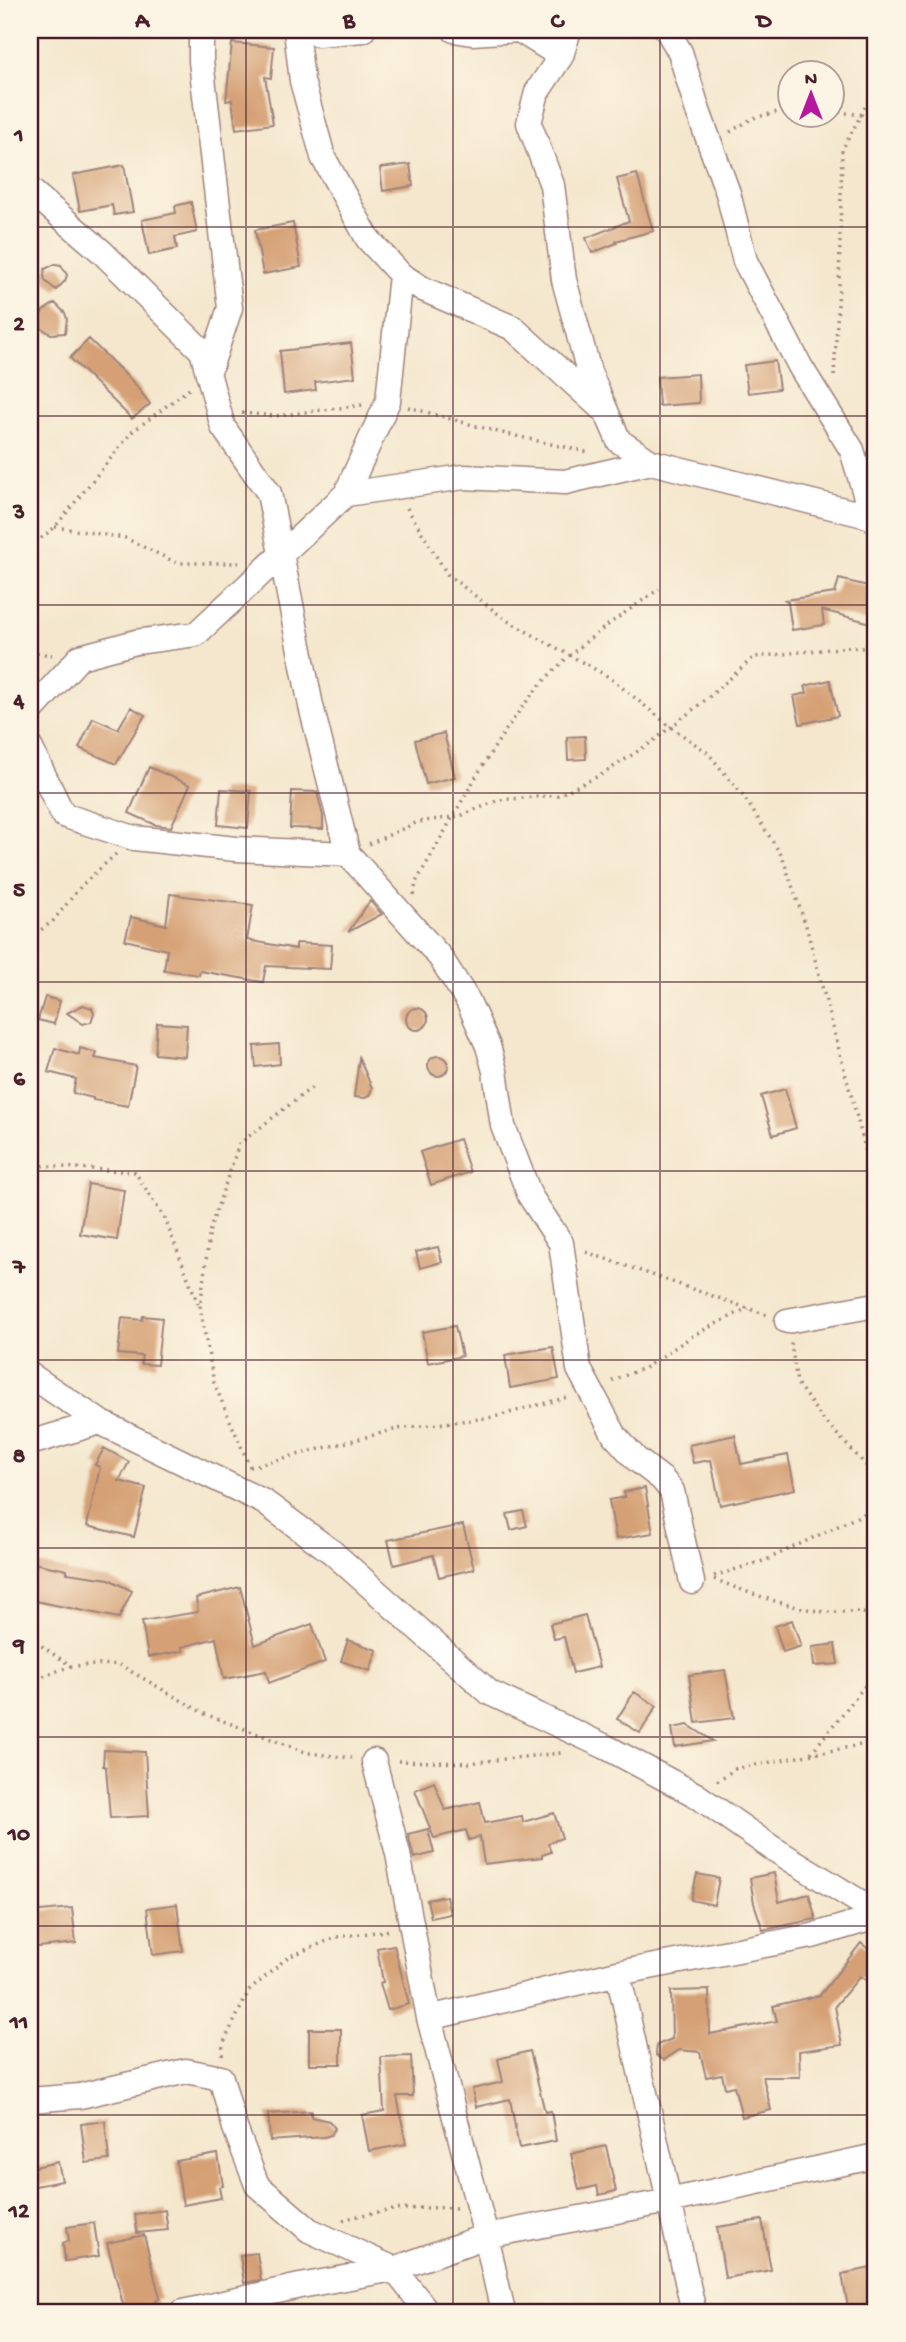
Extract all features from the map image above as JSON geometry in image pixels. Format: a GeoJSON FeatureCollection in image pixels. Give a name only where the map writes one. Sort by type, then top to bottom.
{"type":"FeatureCollection","features":[{"type":"Feature","properties":{"kind":"street"},"geometry":{"type":"LineString","coordinates":[[201,30],[201,61],[230,307],[208,374]]}},
{"type":"Feature","properties":{"kind":"street"},"geometry":{"type":"LineString","coordinates":[[296,30],[302,81],[323,157],[368,239],[401,275],[423,289],[513,328],[608,415]]}},
{"type":"Feature","properties":{"kind":"street"},"geometry":{"type":"LineString","coordinates":[[312,30],[317,34],[363,30]]}},
{"type":"Feature","properties":{"kind":"street"},"geometry":{"type":"LineString","coordinates":[[454,30],[472,33],[519,30],[561,56]]}},
{"type":"Feature","properties":{"kind":"street"},"geometry":{"type":"LineString","coordinates":[[569,30],[561,56],[537,92],[528,123],[552,186],[564,280],[589,372],[619,441],[651,462],[874,520]]}},
{"type":"Feature","properties":{"kind":"street"},"geometry":{"type":"LineString","coordinates":[[667,30],[680,52],[728,194],[745,261],[801,368],[852,450],[874,520]]}},
{"type":"Feature","properties":{"kind":"street"},"geometry":{"type":"LineString","coordinates":[[30,190],[102,251],[202,351],[223,427],[269,493],[275,561],[348,854],[440,957],[468,1001],[492,1058],[503,1126],[530,1196],[561,1243],[579,1369],[615,1436],[672,1491],[692,1582]]}},
{"type":"Feature","properties":{"kind":"street"},"geometry":{"type":"LineString","coordinates":[[30,712],[80,657],[136,642],[196,634],[346,494],[388,401],[401,275]]}},
{"type":"Feature","properties":{"kind":"street"},"geometry":{"type":"LineString","coordinates":[[346,494],[464,477],[565,482],[651,462]]}},
{"type":"Feature","properties":{"kind":"street"},"geometry":{"type":"LineString","coordinates":[[30,747],[63,816],[134,838],[236,849],[348,854]]}},
{"type":"Feature","properties":{"kind":"street"},"geometry":{"type":"LineString","coordinates":[[787,1321],[876,1305]]}},
{"type":"Feature","properties":{"kind":"street"},"geometry":{"type":"LineString","coordinates":[[30,1375],[100,1422],[264,1502],[332,1552],[491,1693],[696,1795],[772,1848],[876,1914]]}},
{"type":"Feature","properties":{"kind":"street"},"geometry":{"type":"LineString","coordinates":[[30,1443],[100,1422]]}},
{"type":"Feature","properties":{"kind":"street"},"geometry":{"type":"LineString","coordinates":[[374,1761],[398,1854],[429,2018],[503,2312]]}},
{"type":"Feature","properties":{"kind":"street"},"geometry":{"type":"LineString","coordinates":[[429,2018],[618,1973],[812,1936],[876,1914]]}},
{"type":"Feature","properties":{"kind":"street"},"geometry":{"type":"LineString","coordinates":[[618,1973],[694,2312]]}},
{"type":"Feature","properties":{"kind":"street"},"geometry":{"type":"LineString","coordinates":[[30,2100],[80,2096],[186,2071],[221,2078],[235,2128],[257,2185],[309,2230],[394,2269],[428,2312]]}},
{"type":"Feature","properties":{"kind":"street"},"geometry":{"type":"LineString","coordinates":[[183,2312],[300,2286],[394,2269],[486,2236],[669,2201],[876,2156]]}},
{"type":"Feature","properties":{"kind":"path"},"geometry":{"type":"LineString","coordinates":[[834,378],[842,150],[876,87]]}},
{"type":"Feature","properties":{"kind":"path"},"geometry":{"type":"LineString","coordinates":[[711,145],[753,118],[776,112]]}},
{"type":"Feature","properties":{"kind":"path"},"geometry":{"type":"LineString","coordinates":[[846,113],[876,117]]}},
{"type":"Feature","properties":{"kind":"path"},"geometry":{"type":"LineString","coordinates":[[30,547],[55,527],[132,432],[208,374]]}},
{"type":"Feature","properties":{"kind":"path"},"geometry":{"type":"LineString","coordinates":[[219,411],[275,416],[388,401],[498,432],[589,453]]}},
{"type":"Feature","properties":{"kind":"path"},"geometry":{"type":"LineString","coordinates":[[395,487],[447,575],[506,620],[609,677],[671,727],[708,752],[744,797],[782,856],[806,926],[876,1189]]}},
{"type":"Feature","properties":{"kind":"path"},"geometry":{"type":"LineString","coordinates":[[55,527],[125,538],[177,563],[275,561]]}},
{"type":"Feature","properties":{"kind":"path"},"geometry":{"type":"LineString","coordinates":[[408,921],[416,882],[490,755],[536,690],[594,635],[659,589]]}},
{"type":"Feature","properties":{"kind":"path"},"geometry":{"type":"LineString","coordinates":[[348,854],[418,822],[454,817],[499,800],[558,795],[601,775],[652,742],[754,657],[849,646],[876,649]]}},
{"type":"Feature","properties":{"kind":"path"},"geometry":{"type":"LineString","coordinates":[[30,938],[53,921],[82,885],[134,838]]}},
{"type":"Feature","properties":{"kind":"path"},"geometry":{"type":"LineString","coordinates":[[200,1308],[211,1229],[239,1144],[316,1084]]}},
{"type":"Feature","properties":{"kind":"path"},"geometry":{"type":"LineString","coordinates":[[30,1161],[34,1165],[135,1172],[165,1219],[200,1308],[214,1383],[264,1502]]}},
{"type":"Feature","properties":{"kind":"path"},"geometry":{"type":"LineString","coordinates":[[561,1243],[653,1277],[787,1321],[797,1383],[820,1416],[876,1476]]}},
{"type":"Feature","properties":{"kind":"path"},"geometry":{"type":"LineString","coordinates":[[250,1467],[397,1429],[494,1417],[591,1390],[646,1367],[694,1335],[748,1308]]}},
{"type":"Feature","properties":{"kind":"path"},"geometry":{"type":"LineString","coordinates":[[876,1508],[766,1560],[709,1577],[754,1595],[820,1612],[864,1611],[876,1618]]}},
{"type":"Feature","properties":{"kind":"path"},"geometry":{"type":"LineString","coordinates":[[30,1638],[71,1666]]}},
{"type":"Feature","properties":{"kind":"path"},"geometry":{"type":"LineString","coordinates":[[30,1681],[71,1666],[118,1664],[205,1714],[308,1753],[374,1761],[468,1763],[565,1752]]}},
{"type":"Feature","properties":{"kind":"path"},"geometry":{"type":"LineString","coordinates":[[810,1755],[876,1669]]}},
{"type":"Feature","properties":{"kind":"path"},"geometry":{"type":"LineString","coordinates":[[696,1795],[735,1769],[876,1742]]}},
{"type":"Feature","properties":{"kind":"path"},"geometry":{"type":"LineString","coordinates":[[221,2078],[223,2044],[248,1991],[288,1957],[337,1937],[412,1927]]}},
{"type":"Feature","properties":{"kind":"path"},"geometry":{"type":"LineString","coordinates":[[309,2230],[364,2213],[421,2207],[478,2208]]}},
{"type":"Feature","properties":{"kind":"building"},"geometry":{"type":"Polygon","coordinates":[[[232,43],[274,47],[271,78],[265,77],[273,124],[236,129],[232,100],[226,101],[232,43]]]}},
{"type":"Feature","properties":{"kind":"building"},"geometry":{"type":"Polygon","coordinates":[[[410,164],[413,186],[383,191],[380,168],[410,164]]]}},
{"type":"Feature","properties":{"kind":"building"},"geometry":{"type":"Polygon","coordinates":[[[124,165],[133,212],[114,215],[112,205],[80,211],[73,175],[124,165]]]}},
{"type":"Feature","properties":{"kind":"building"},"geometry":{"type":"Polygon","coordinates":[[[637,174],[653,231],[616,241],[617,243],[592,253],[586,238],[629,221],[617,179],[637,174]]]}},
{"type":"Feature","properties":{"kind":"building"},"geometry":{"type":"Polygon","coordinates":[[[191,202],[197,232],[175,237],[177,249],[149,255],[142,220],[176,213],[175,206],[191,202]]]}},
{"type":"Feature","properties":{"kind":"building"},"geometry":{"type":"Polygon","coordinates":[[[293,223],[301,267],[263,274],[255,230],[293,223]]]}},
{"type":"Feature","properties":{"kind":"building"},"geometry":{"type":"Polygon","coordinates":[[[55,264],[61,265],[67,275],[56,290],[45,281],[44,275],[45,269],[55,264]]]}},
{"type":"Feature","properties":{"kind":"building"},"geometry":{"type":"Polygon","coordinates":[[[55,303],[67,319],[65,333],[51,334],[41,328],[40,316],[55,303]]]}},
{"type":"Feature","properties":{"kind":"building"},"geometry":{"type":"Polygon","coordinates":[[[89,339],[134,383],[150,404],[132,419],[70,358],[89,339]]]}},
{"type":"Feature","properties":{"kind":"building"},"geometry":{"type":"Polygon","coordinates":[[[351,343],[355,377],[315,382],[316,390],[284,394],[280,351],[351,343]]]}},
{"type":"Feature","properties":{"kind":"building"},"geometry":{"type":"Polygon","coordinates":[[[775,361],[779,389],[748,393],[744,365],[775,361]]]}},
{"type":"Feature","properties":{"kind":"building"},"geometry":{"type":"Polygon","coordinates":[[[698,374],[699,403],[659,406],[657,377],[698,374]]]}},
{"type":"Feature","properties":{"kind":"building"},"geometry":{"type":"Polygon","coordinates":[[[839,579],[876,588],[871,623],[822,610],[824,625],[792,630],[788,602],[785,600],[835,593],[839,579]]]}},
{"type":"Feature","properties":{"kind":"building"},"geometry":{"type":"Polygon","coordinates":[[[830,680],[838,716],[800,724],[794,696],[807,693],[805,686],[830,680]]]}},
{"type":"Feature","properties":{"kind":"building"},"geometry":{"type":"Polygon","coordinates":[[[131,707],[145,715],[116,764],[79,748],[93,718],[118,729],[131,707]]]}},
{"type":"Feature","properties":{"kind":"building"},"geometry":{"type":"Polygon","coordinates":[[[444,733],[455,777],[426,784],[415,740],[444,733]]]}},
{"type":"Feature","properties":{"kind":"building"},"geometry":{"type":"Polygon","coordinates":[[[585,736],[586,759],[568,760],[567,737],[585,736]]]}},
{"type":"Feature","properties":{"kind":"building"},"geometry":{"type":"Polygon","coordinates":[[[149,767],[190,785],[171,827],[156,825],[129,813],[149,767]]]}},
{"type":"Feature","properties":{"kind":"building"},"geometry":{"type":"Polygon","coordinates":[[[221,789],[251,791],[248,828],[218,825],[221,789]]]}},
{"type":"Feature","properties":{"kind":"building"},"geometry":{"type":"Polygon","coordinates":[[[292,791],[317,792],[323,829],[290,828],[292,791]]]}},
{"type":"Feature","properties":{"kind":"building"},"geometry":{"type":"Polygon","coordinates":[[[170,894],[253,905],[247,940],[296,949],[296,943],[332,945],[330,969],[266,966],[263,982],[200,971],[199,975],[164,970],[167,950],[125,940],[131,917],[166,925],[170,894]]]}},
{"type":"Feature","properties":{"kind":"building"},"geometry":{"type":"Polygon","coordinates":[[[370,901],[382,914],[348,932],[370,901]]]}},
{"type":"Feature","properties":{"kind":"building"},"geometry":{"type":"Polygon","coordinates":[[[45,997],[60,1001],[54,1024],[38,1020],[45,997]]]}},
{"type":"Feature","properties":{"kind":"building"},"geometry":{"type":"Polygon","coordinates":[[[83,1005],[92,1008],[94,1013],[91,1022],[83,1024],[67,1013],[83,1005]]]}},
{"type":"Feature","properties":{"kind":"building"},"geometry":{"type":"Polygon","coordinates":[[[417,1008],[425,1011],[428,1019],[425,1027],[417,1030],[409,1027],[406,1019],[409,1011],[417,1008]]]}},
{"type":"Feature","properties":{"kind":"building"},"geometry":{"type":"Polygon","coordinates":[[[157,1023],[187,1025],[185,1057],[155,1054],[157,1023]]]}},
{"type":"Feature","properties":{"kind":"building"},"geometry":{"type":"Polygon","coordinates":[[[279,1044],[280,1064],[256,1067],[254,1046],[279,1044]]]}},
{"type":"Feature","properties":{"kind":"building"},"geometry":{"type":"Polygon","coordinates":[[[55,1048],[79,1055],[80,1048],[97,1053],[95,1058],[136,1066],[128,1106],[93,1100],[73,1093],[76,1079],[48,1072],[55,1048]]]}},
{"type":"Feature","properties":{"kind":"building"},"geometry":{"type":"Polygon","coordinates":[[[438,1056],[445,1059],[448,1066],[445,1073],[438,1076],[431,1073],[428,1066],[431,1059],[438,1056]]]}},
{"type":"Feature","properties":{"kind":"building"},"geometry":{"type":"Polygon","coordinates":[[[359,1058],[372,1088],[369,1096],[365,1098],[354,1097],[359,1058]]]}},
{"type":"Feature","properties":{"kind":"building"},"geometry":{"type":"Polygon","coordinates":[[[785,1089],[796,1128],[773,1135],[761,1096],[785,1089]]]}},
{"type":"Feature","properties":{"kind":"building"},"geometry":{"type":"Polygon","coordinates":[[[459,1139],[470,1172],[431,1185],[420,1152],[459,1139]]]}},
{"type":"Feature","properties":{"kind":"building"},"geometry":{"type":"Polygon","coordinates":[[[88,1184],[124,1190],[117,1240],[80,1234],[88,1184]]]}},
{"type":"Feature","properties":{"kind":"building"},"geometry":{"type":"Polygon","coordinates":[[[438,1247],[442,1262],[420,1268],[416,1252],[438,1247]]]}},
{"type":"Feature","properties":{"kind":"building"},"geometry":{"type":"Polygon","coordinates":[[[143,1316],[162,1318],[157,1365],[141,1364],[142,1356],[118,1354],[122,1318],[142,1320],[143,1316]]]}},
{"type":"Feature","properties":{"kind":"building"},"geometry":{"type":"Polygon","coordinates":[[[455,1326],[462,1356],[428,1363],[422,1332],[455,1326]]]}},
{"type":"Feature","properties":{"kind":"building"},"geometry":{"type":"Polygon","coordinates":[[[553,1347],[559,1379],[510,1388],[505,1355],[553,1347]]]}},
{"type":"Feature","properties":{"kind":"building"},"geometry":{"type":"Polygon","coordinates":[[[735,1435],[741,1464],[788,1455],[795,1489],[720,1505],[711,1460],[693,1463],[689,1445],[735,1435]]]}},
{"type":"Feature","properties":{"kind":"building"},"geometry":{"type":"Polygon","coordinates":[[[104,1448],[129,1462],[119,1481],[146,1488],[134,1537],[87,1526],[100,1467],[95,1465],[104,1448]]]}},
{"type":"Feature","properties":{"kind":"building"},"geometry":{"type":"Polygon","coordinates":[[[645,1488],[653,1533],[616,1539],[609,1500],[625,1497],[624,1492],[645,1488]]]}},
{"type":"Feature","properties":{"kind":"building"},"geometry":{"type":"Polygon","coordinates":[[[523,1511],[527,1526],[511,1530],[507,1514],[523,1511]]]}},
{"type":"Feature","properties":{"kind":"building"},"geometry":{"type":"Polygon","coordinates":[[[463,1525],[474,1569],[439,1577],[433,1555],[394,1565],[388,1540],[463,1525]]]}},
{"type":"Feature","properties":{"kind":"building"},"geometry":{"type":"Polygon","coordinates":[[[33,1563],[67,1570],[67,1573],[109,1579],[132,1591],[119,1618],[30,1600],[33,1563]]]}},
{"type":"Feature","properties":{"kind":"building"},"geometry":{"type":"Polygon","coordinates":[[[240,1587],[255,1645],[312,1624],[325,1662],[269,1683],[266,1671],[224,1679],[216,1638],[182,1647],[183,1651],[148,1657],[142,1621],[198,1612],[196,1598],[240,1587]]]}},
{"type":"Feature","properties":{"kind":"building"},"geometry":{"type":"Polygon","coordinates":[[[585,1615],[599,1667],[573,1673],[564,1637],[554,1639],[550,1624],[585,1615]]]}},
{"type":"Feature","properties":{"kind":"building"},"geometry":{"type":"Polygon","coordinates":[[[792,1620],[801,1646],[783,1652],[775,1626],[792,1620]]]}},
{"type":"Feature","properties":{"kind":"building"},"geometry":{"type":"Polygon","coordinates":[[[348,1640],[377,1650],[370,1671],[341,1661],[348,1640]]]}},
{"type":"Feature","properties":{"kind":"building"},"geometry":{"type":"Polygon","coordinates":[[[835,1644],[838,1664],[814,1666],[812,1647],[835,1644]]]}},
{"type":"Feature","properties":{"kind":"building"},"geometry":{"type":"Polygon","coordinates":[[[725,1670],[734,1718],[696,1723],[689,1675],[725,1670]]]}},
{"type":"Feature","properties":{"kind":"building"},"geometry":{"type":"Polygon","coordinates":[[[634,1692],[657,1706],[640,1733],[617,1719],[634,1692]]]}},
{"type":"Feature","properties":{"kind":"building"},"geometry":{"type":"Polygon","coordinates":[[[688,1725],[713,1741],[675,1747],[672,1728],[688,1725]]]}},
{"type":"Feature","properties":{"kind":"building"},"geometry":{"type":"Polygon","coordinates":[[[104,1750],[145,1752],[149,1816],[110,1818],[106,1767],[103,1766],[104,1750]]]}},
{"type":"Feature","properties":{"kind":"building"},"geometry":{"type":"Polygon","coordinates":[[[434,1782],[445,1810],[480,1802],[485,1823],[522,1816],[523,1822],[554,1813],[562,1838],[548,1843],[551,1852],[542,1857],[484,1864],[480,1837],[469,1840],[466,1830],[434,1838],[415,1790],[434,1782]]]}},
{"type":"Feature","properties":{"kind":"building"},"geometry":{"type":"Polygon","coordinates":[[[428,1829],[434,1853],[414,1858],[408,1834],[428,1829]]]}},
{"type":"Feature","properties":{"kind":"building"},"geometry":{"type":"Polygon","coordinates":[[[774,1873],[779,1902],[809,1894],[816,1919],[763,1930],[754,1903],[750,1878],[774,1873]]]}},
{"type":"Feature","properties":{"kind":"building"},"geometry":{"type":"Polygon","coordinates":[[[697,1874],[719,1878],[714,1905],[691,1900],[697,1874]]]}},
{"type":"Feature","properties":{"kind":"building"},"geometry":{"type":"Polygon","coordinates":[[[446,1896],[450,1914],[431,1918],[427,1900],[446,1896]]]}},
{"type":"Feature","properties":{"kind":"building"},"geometry":{"type":"Polygon","coordinates":[[[177,1904],[183,1951],[153,1955],[147,1908],[177,1904]]]}},
{"type":"Feature","properties":{"kind":"building"},"geometry":{"type":"Polygon","coordinates":[[[72,1908],[76,1943],[30,1948],[30,1912],[72,1908]]]}},
{"type":"Feature","properties":{"kind":"building"},"geometry":{"type":"Polygon","coordinates":[[[861,1943],[876,1955],[876,1988],[860,1976],[835,2006],[842,2045],[799,2051],[800,2077],[763,2077],[771,2110],[742,2117],[734,2086],[725,2088],[722,2074],[706,2077],[700,2052],[679,2050],[664,2060],[656,2055],[657,2045],[672,2039],[671,1991],[709,1990],[710,2034],[777,2021],[773,2006],[820,1995],[861,1943]]]}},
{"type":"Feature","properties":{"kind":"building"},"geometry":{"type":"Polygon","coordinates":[[[394,1945],[409,2004],[388,2010],[380,1983],[383,1982],[377,1948],[394,1945]]]}},
{"type":"Feature","properties":{"kind":"building"},"geometry":{"type":"Polygon","coordinates":[[[309,2029],[341,2029],[341,2064],[309,2064],[309,2029]]]}},
{"type":"Feature","properties":{"kind":"building"},"geometry":{"type":"Polygon","coordinates":[[[530,2051],[545,2112],[551,2111],[556,2141],[519,2148],[510,2099],[476,2107],[472,2089],[503,2082],[498,2059],[530,2051]]]}},
{"type":"Feature","properties":{"kind":"building"},"geometry":{"type":"Polygon","coordinates":[[[411,2056],[413,2096],[397,2096],[406,2144],[369,2151],[362,2115],[384,2111],[381,2057],[411,2056]]]}},
{"type":"Feature","properties":{"kind":"building"},"geometry":{"type":"Polygon","coordinates":[[[311,2111],[311,2117],[329,2121],[335,2128],[331,2135],[270,2141],[268,2114],[311,2111]]]}},
{"type":"Feature","properties":{"kind":"building"},"geometry":{"type":"Polygon","coordinates":[[[105,2121],[109,2160],[86,2163],[81,2124],[105,2121]]]}},
{"type":"Feature","properties":{"kind":"building"},"geometry":{"type":"Polygon","coordinates":[[[606,2146],[616,2191],[599,2195],[597,2186],[579,2190],[571,2154],[606,2146]]]}},
{"type":"Feature","properties":{"kind":"building"},"geometry":{"type":"Polygon","coordinates":[[[218,2154],[223,2186],[219,2187],[221,2198],[183,2205],[176,2161],[218,2154]]]}},
{"type":"Feature","properties":{"kind":"building"},"geometry":{"type":"Polygon","coordinates":[[[58,2162],[62,2181],[30,2187],[30,2168],[58,2162]]]}},
{"type":"Feature","properties":{"kind":"building"},"geometry":{"type":"Polygon","coordinates":[[[165,2210],[168,2230],[137,2233],[135,2214],[165,2210]]]}},
{"type":"Feature","properties":{"kind":"building"},"geometry":{"type":"Polygon","coordinates":[[[762,2220],[771,2270],[725,2278],[717,2227],[762,2220]]]}},
{"type":"Feature","properties":{"kind":"building"},"geometry":{"type":"Polygon","coordinates":[[[94,2223],[99,2256],[65,2261],[63,2243],[69,2241],[67,2227],[94,2223]]]}},
{"type":"Feature","properties":{"kind":"building"},"geometry":{"type":"Polygon","coordinates":[[[144,2235],[160,2298],[156,2300],[158,2307],[125,2312],[107,2243],[144,2235]]]}},
{"type":"Feature","properties":{"kind":"building"},"geometry":{"type":"Polygon","coordinates":[[[257,2253],[261,2280],[244,2283],[240,2255],[257,2253]]]}},
{"type":"Feature","properties":{"kind":"building"},"geometry":{"type":"Polygon","coordinates":[[[876,2267],[876,2302],[848,2308],[842,2274],[876,2267]]]}}]}
